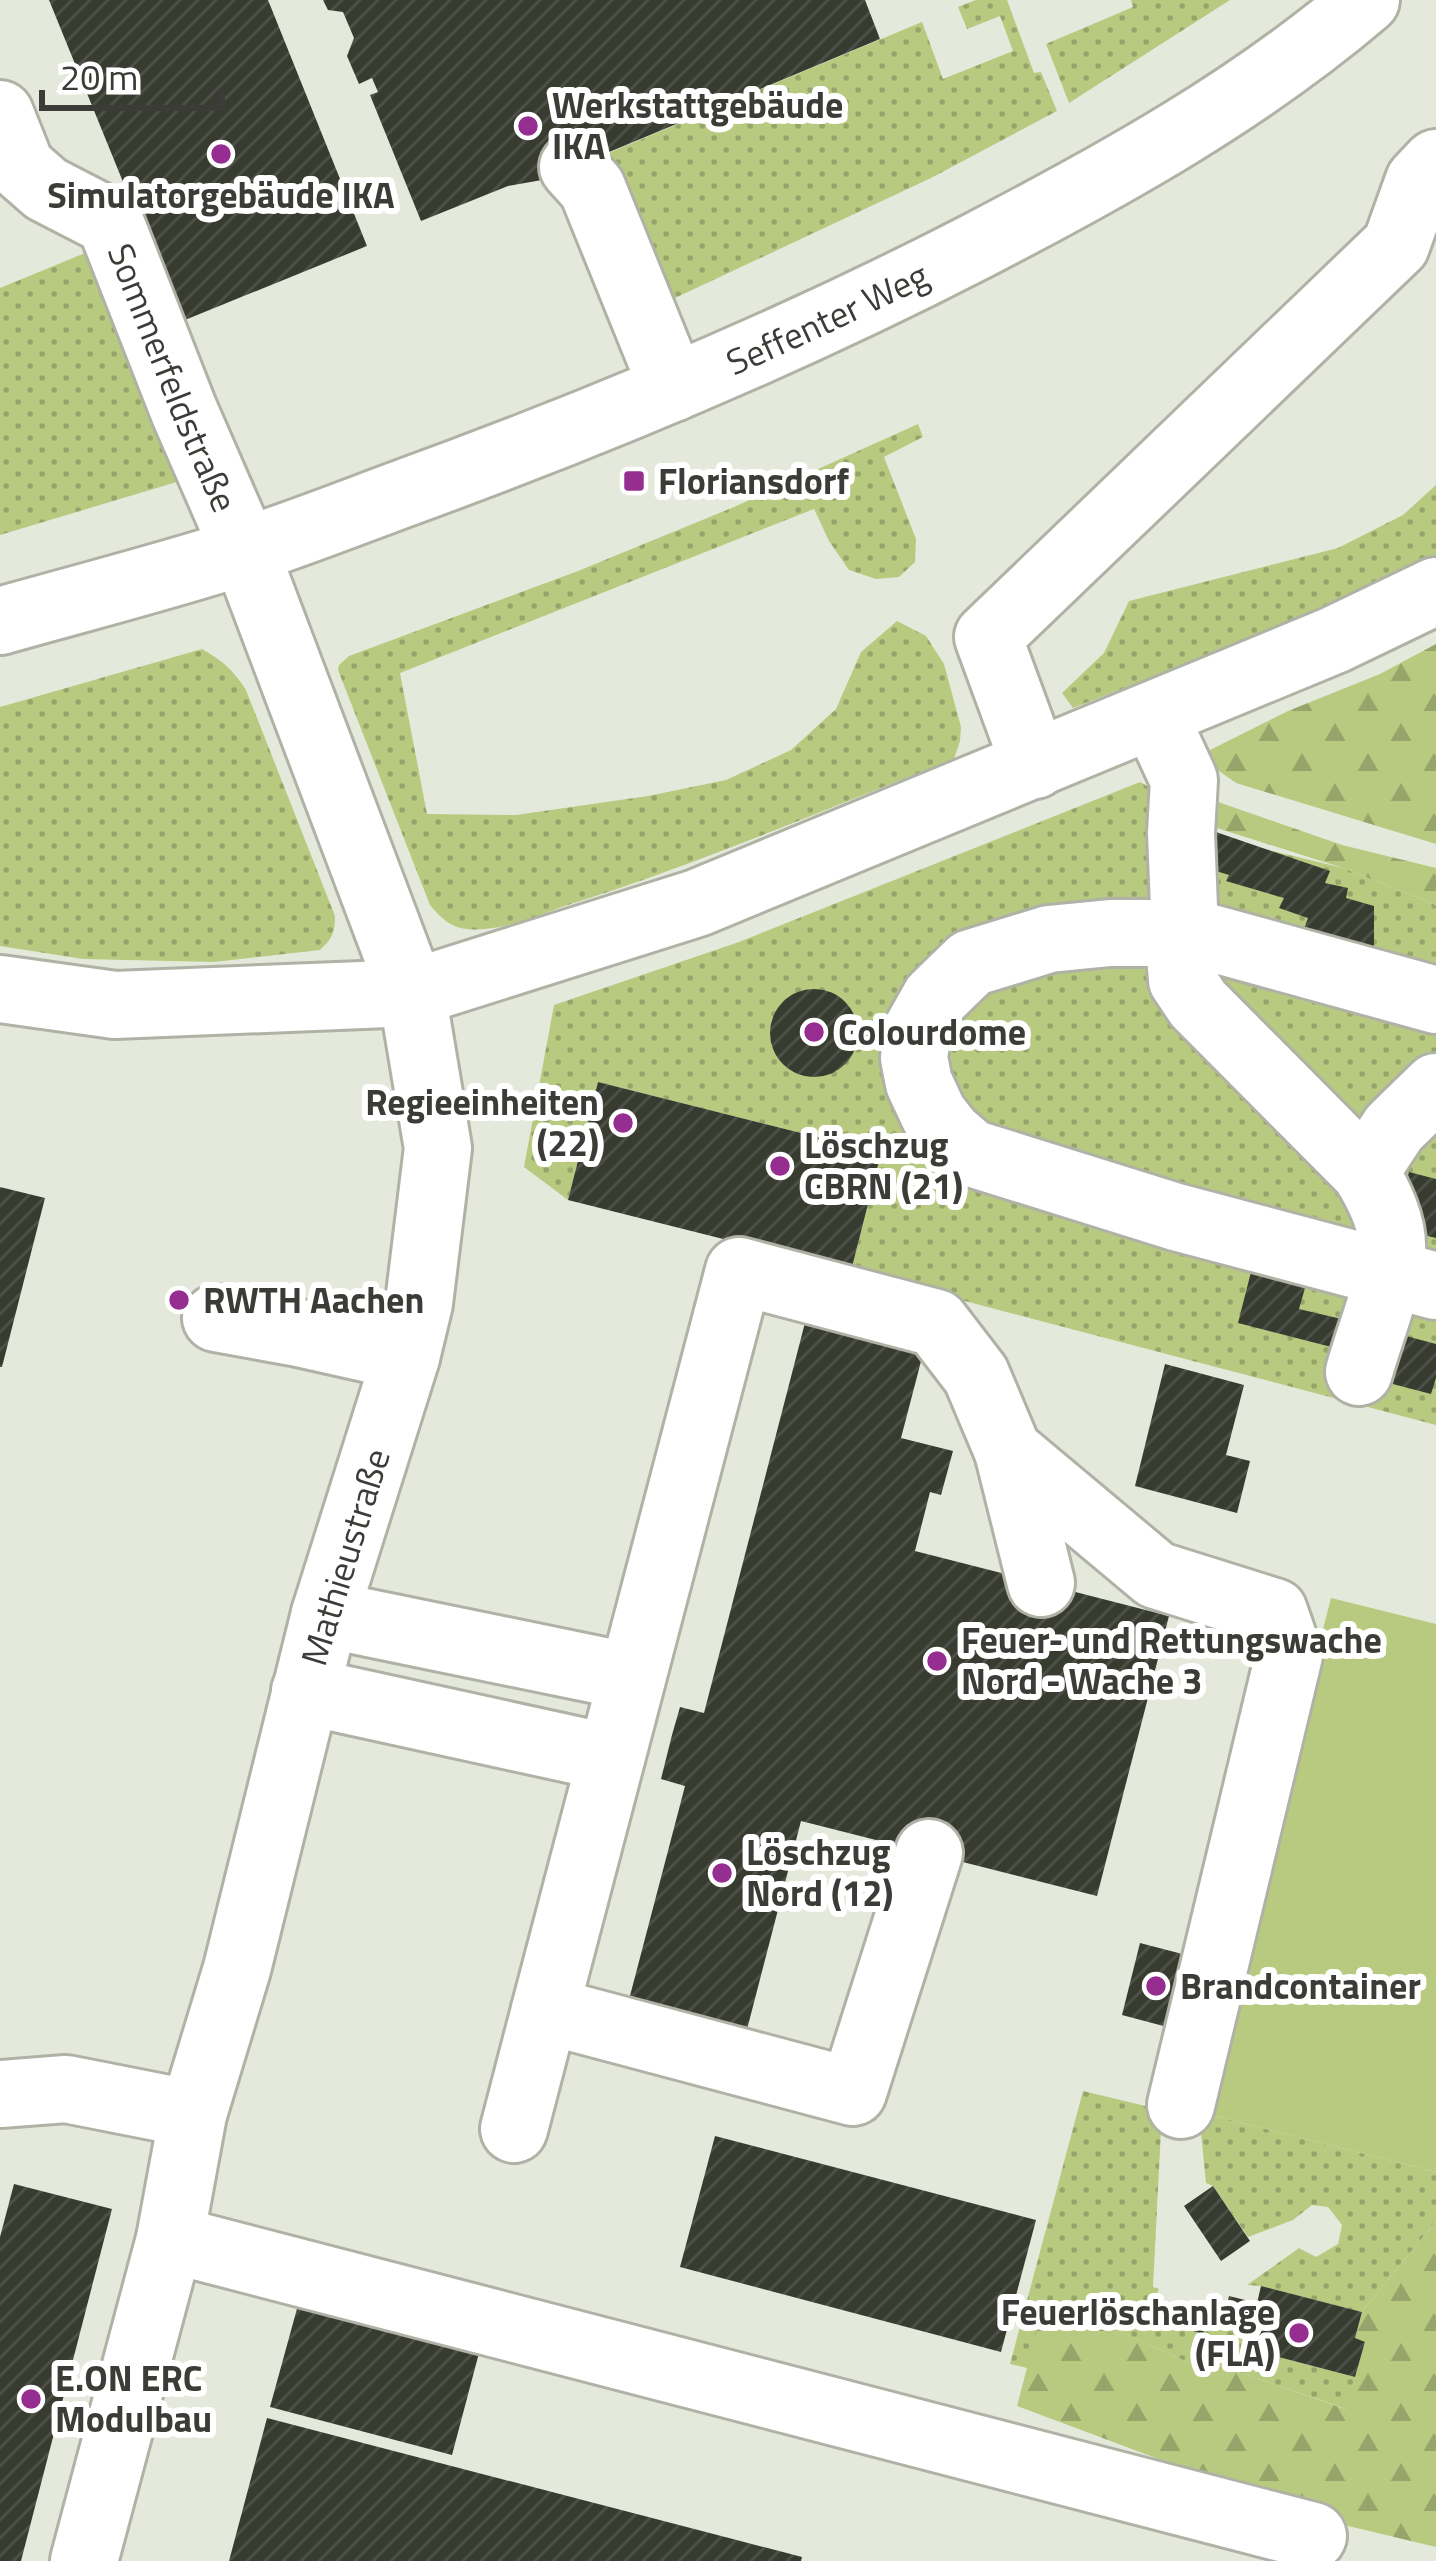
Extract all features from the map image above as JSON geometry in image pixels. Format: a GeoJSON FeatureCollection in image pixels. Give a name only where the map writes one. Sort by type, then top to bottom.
{"type":"FeatureCollection","features":[{"type":"Feature","properties":{"kind":"street","name":"Seffenter Weg"},"geometry":{"type":"LineString","coordinates":[[0,621],[245,550],[497,459],[868,302],[1098,183],[1223,106],[1366,0]]}},
{"type":"Feature","properties":{"kind":"street","name":"Sommerfeldstraße"},"geometry":{"type":"LineString","coordinates":[[0,114],[20,167],[46,189],[110,222],[245,550]]}},
{"type":"Feature","properties":{"kind":"street"},"geometry":{"type":"LineString","coordinates":[[1035,765],[988,638],[1396,245],[1419,181],[1436,163]]}},
{"type":"Feature","properties":{"kind":"street"},"geometry":{"type":"LineString","coordinates":[[573,167],[592,188],[674,388]]}},
{"type":"Feature","properties":{"kind":"street"},"geometry":{"type":"LineString","coordinates":[[245,550],[412,993]]}},
{"type":"Feature","properties":{"kind":"street"},"geometry":{"type":"LineString","coordinates":[[0,989],[115,1005],[412,993],[697,903],[1334,640],[1436,591]]}},
{"type":"Feature","properties":{"kind":"street"},"geometry":{"type":"LineString","coordinates":[[1154,715],[1184,780],[1182,980],[1198,1004],[1365,1172],[1378,1193],[1392,1248],[1412,1278]]}},
{"type":"Feature","properties":{"kind":"street"},"geometry":{"type":"LineString","coordinates":[[1412,1278],[1176,1216],[971,1153],[934,1115],[914,1058],[917,1028],[935,998],[971,963],[1049,939],[1110,933],[1200,935],[1436,1000]]}},
{"type":"Feature","properties":{"kind":"street","name":"Mathieustraße"},"geometry":{"type":"LineString","coordinates":[[84,2561],[170,2239],[193,2114],[242,1951],[325,1615],[406,1358],[418,1303],[438,1148],[412,993]]}},
{"type":"Feature","properties":{"kind":"street"},"geometry":{"type":"LineString","coordinates":[[1365,1172],[1394,1128],[1436,1087]]}},
{"type":"Feature","properties":{"kind":"street"},"geometry":{"type":"LineString","coordinates":[[514,2129],[739,1271],[936,1323],[976,1375],[1008,1450],[1041,1583]]}},
{"type":"Feature","properties":{"kind":"street"},"geometry":{"type":"LineString","coordinates":[[1359,1372],[1412,1278]]}},
{"type":"Feature","properties":{"kind":"street"},"geometry":{"type":"LineString","coordinates":[[216,1318],[406,1358]]}},
{"type":"Feature","properties":{"kind":"street"},"geometry":{"type":"LineString","coordinates":[[1008,1450],[1156,1575],[1274,1612],[1289,1655],[1181,2105]]}},
{"type":"Feature","properties":{"kind":"street"},"geometry":{"type":"LineString","coordinates":[[325,1615],[632,1676]]}},
{"type":"Feature","properties":{"kind":"street"},"geometry":{"type":"LineString","coordinates":[[305,1691],[611,1758]]}},
{"type":"Feature","properties":{"kind":"street"},"geometry":{"type":"LineString","coordinates":[[545,2010],[854,2092],[929,1853]]}},
{"type":"Feature","properties":{"kind":"street"},"geometry":{"type":"LineString","coordinates":[[0,2094],[66,2089],[193,2114]]}},
{"type":"Feature","properties":{"kind":"street"},"geometry":{"type":"LineString","coordinates":[[170,2239],[1313,2536]]}},
{"type":"Feature","properties":{"kind":"green space"},"geometry":{"type":"Polygon","coordinates":[[[976,0],[1007,0],[1034,73],[1041,72],[1057,111],[931,178],[660,305],[599,157],[922,22],[943,79],[1013,51],[1000,16],[967,29],[958,7],[976,0]]]}},
{"type":"Feature","properties":{"kind":"green space"},"geometry":{"type":"Polygon","coordinates":[[[1131,0],[1230,0],[1069,103],[1046,44],[1133,7],[1131,0]]]}},
{"type":"Feature","properties":{"kind":"green space"},"geometry":{"type":"Polygon","coordinates":[[[85,253],[94,263],[180,481],[0,535],[0,288],[85,253]]]}},
{"type":"Feature","properties":{"kind":"green space"},"geometry":{"type":"Polygon","coordinates":[[[918,424],[923,437],[884,457],[916,539],[915,562],[899,577],[876,579],[849,570],[814,509],[400,673],[427,814],[516,815],[726,780],[791,750],[836,709],[861,652],[897,621],[926,636],[944,664],[961,727],[954,759],[718,852],[522,921],[467,929],[438,914],[430,905],[339,665],[349,656],[734,507],[918,424]]]}},
{"type":"Feature","properties":{"kind":"green space"},"geometry":{"type":"Polygon","coordinates":[[[1436,485],[1436,556],[1403,575],[1073,708],[1062,693],[1104,653],[1129,601],[1338,548],[1403,515],[1436,485]]]}},
{"type":"Feature","properties":{"kind":"green space"},"geometry":{"type":"Polygon","coordinates":[[[1436,644],[1436,844],[1236,783],[1198,756],[1288,711],[1380,674],[1436,644]]]}},
{"type":"Feature","properties":{"kind":"green space"},"geometry":{"type":"Polygon","coordinates":[[[202,649],[227,666],[246,690],[335,916],[330,939],[320,950],[214,962],[83,959],[0,946],[0,707],[202,649]]]}},
{"type":"Feature","properties":{"kind":"green space"},"geometry":{"type":"Polygon","coordinates":[[[1140,782],[1190,831],[1343,868],[1436,905],[1436,1425],[851,1271],[881,1153],[598,1082],[568,1200],[524,1167],[554,1005],[739,942],[1140,782]]]}},
{"type":"Feature","properties":{"kind":"green space"},"geometry":{"type":"Polygon","coordinates":[[[1198,795],[1342,845],[1436,868],[1436,905],[1343,868],[1198,822],[1198,795]]]}},
{"type":"Feature","properties":{"kind":"green space"},"geometry":{"type":"Polygon","coordinates":[[[1331,1598],[1436,1624],[1436,2172],[1199,2112],[1331,1598]]]}},
{"type":"Feature","properties":{"kind":"green space"},"geometry":{"type":"Polygon","coordinates":[[[1083,2091],[1162,2110],[1153,2287],[1159,2289],[1151,2308],[1156,2319],[1202,2334],[1212,2305],[1225,2311],[1222,2328],[1275,2341],[1272,2355],[1355,2377],[1346,2409],[1242,2373],[1189,2363],[1053,2307],[1028,2368],[1010,2364],[1083,2091]]]}},
{"type":"Feature","properties":{"kind":"green space"},"geometry":{"type":"Polygon","coordinates":[[[1199,2112],[1436,2172],[1436,2221],[1362,2312],[1247,2285],[1299,2248],[1316,2257],[1338,2244],[1342,2225],[1328,2207],[1312,2205],[1293,2220],[1248,2237],[1213,2186],[1206,2183],[1199,2112]]]}},
{"type":"Feature","properties":{"kind":"green space"},"geometry":{"type":"Polygon","coordinates":[[[1436,2221],[1436,2547],[1319,2519],[1017,2406],[1039,2322],[1052,2307],[1111,2327],[1189,2363],[1242,2373],[1345,2409],[1365,2343],[1355,2338],[1362,2312],[1436,2221]]]}},
{"type":"Feature","properties":{"kind":"building","name":"Simulatorgebäude IKA"},"geometry":{"type":"Polygon","coordinates":[[[49,0],[268,0],[367,246],[180,322],[49,0]]]}},
{"type":"Feature","properties":{"kind":"building","name":"Werkstattgebäude IKA"},"geometry":{"type":"Polygon","coordinates":[[[323,0],[865,0],[880,39],[542,180],[508,186],[421,221],[370,95],[378,92],[372,78],[359,84],[347,56],[354,38],[343,12],[328,10],[323,0]]]}},
{"type":"Feature","properties":{"kind":"building"},"geometry":{"type":"Polygon","coordinates":[[[1216,832],[1330,871],[1325,883],[1348,888],[1346,898],[1374,906],[1374,954],[1337,951],[1339,937],[1304,929],[1308,918],[1279,908],[1284,898],[1226,881],[1229,875],[1206,868],[1216,832]]]}},
{"type":"Feature","properties":{"kind":"building","name":"Colourdome"},"geometry":{"type":"Polygon","coordinates":[[[814,989],[831,992],[845,1002],[855,1016],[855,1050],[845,1064],[831,1074],[814,1077],[797,1074],[783,1064],[773,1050],[770,1033],[773,1016],[783,1002],[797,992],[814,989]]]}},
{"type":"Feature","properties":{"kind":"building"},"geometry":{"type":"Polygon","coordinates":[[[598,1082],[881,1153],[851,1271],[568,1200],[598,1082]]]}},
{"type":"Feature","properties":{"kind":"building"},"geometry":{"type":"Polygon","coordinates":[[[1409,1172],[1436,1179],[1436,1238],[1411,1232],[1419,1205],[1401,1200],[1409,1172]]]}},
{"type":"Feature","properties":{"kind":"building"},"geometry":{"type":"Polygon","coordinates":[[[0,1187],[45,1198],[2,1367],[0,1367],[0,1187]]]}},
{"type":"Feature","properties":{"kind":"building"},"geometry":{"type":"Polygon","coordinates":[[[1252,1268],[1307,1281],[1299,1309],[1354,1322],[1347,1351],[1238,1323],[1252,1268]]]}},
{"type":"Feature","properties":{"kind":"building","name":"Feuer- und Rettungswache Nord - Wache 3"},"geometry":{"type":"Polygon","coordinates":[[[807,1315],[925,1346],[901,1438],[953,1451],[941,1495],[930,1492],[915,1551],[1169,1616],[1097,1896],[801,1821],[744,2041],[626,2011],[685,1786],[661,1779],[672,1735],[680,1707],[704,1713],[807,1315]]]}},
{"type":"Feature","properties":{"kind":"building"},"geometry":{"type":"Polygon","coordinates":[[[1391,1332],[1436,1344],[1431,1394],[1389,1383],[1391,1332]]]}},
{"type":"Feature","properties":{"kind":"building"},"geometry":{"type":"Polygon","coordinates":[[[1165,1364],[1244,1385],[1226,1455],[1250,1461],[1237,1513],[1135,1486],[1165,1364]]]}},
{"type":"Feature","properties":{"kind":"building","name":"Brandcontainer"},"geometry":{"type":"Polygon","coordinates":[[[1140,1943],[1190,1956],[1171,2028],[1122,2015],[1140,1943]]]}},
{"type":"Feature","properties":{"kind":"building"},"geometry":{"type":"Polygon","coordinates":[[[715,2136],[1036,2220],[1001,2352],[680,2267],[715,2136]]]}},
{"type":"Feature","properties":{"kind":"building","name":"E.ON ERC Modulbau"},"geometry":{"type":"Polygon","coordinates":[[[14,2184],[112,2209],[21,2561],[0,2561],[0,2237],[14,2184]]]}},
{"type":"Feature","properties":{"kind":"building"},"geometry":{"type":"Polygon","coordinates":[[[1213,2186],[1250,2241],[1221,2261],[1184,2206],[1213,2186]]]}},
{"type":"Feature","properties":{"kind":"building","name":"Feuerlöschanlage (FLA)"},"geometry":{"type":"Polygon","coordinates":[[[1261,2286],[1362,2312],[1355,2338],[1365,2342],[1355,2377],[1271,2355],[1275,2341],[1221,2328],[1229,2296],[1257,2303],[1261,2286]]]}},
{"type":"Feature","properties":{"kind":"building"},"geometry":{"type":"Polygon","coordinates":[[[1163,2300],[1210,2313],[1203,2334],[1156,2320],[1163,2300]]]}},
{"type":"Feature","properties":{"kind":"building"},"geometry":{"type":"Polygon","coordinates":[[[298,2305],[479,2353],[452,2455],[270,2407],[298,2305]]]}},
{"type":"Feature","properties":{"kind":"building"},"geometry":{"type":"Polygon","coordinates":[[[267,2418],[802,2557],[801,2561],[229,2561],[267,2418]]]}},
{"type":"Feature","properties":{"kind":"place","name":"Werkstattgebäude IKA"},"geometry":{"type":"Point","coordinates":[528,126]}},
{"type":"Feature","properties":{"kind":"place","name":"Simulatorgebäude IKA"},"geometry":{"type":"Point","coordinates":[221,154]}},
{"type":"Feature","properties":{"kind":"place","name":"Floriansdorf"},"geometry":{"type":"Point","coordinates":[634,481]}},
{"type":"Feature","properties":{"kind":"place","name":"Colourdome"},"geometry":{"type":"Point","coordinates":[814,1032]}},
{"type":"Feature","properties":{"kind":"place","name":"Regieeinheiten (22)"},"geometry":{"type":"Point","coordinates":[623,1123]}},
{"type":"Feature","properties":{"kind":"place","name":"Löschzug CBRN (21)"},"geometry":{"type":"Point","coordinates":[780,1166]}},
{"type":"Feature","properties":{"kind":"place","name":"RWTH Aachen"},"geometry":{"type":"Point","coordinates":[179,1300]}},
{"type":"Feature","properties":{"kind":"place","name":"Feuer- und Rettungswache Nord - Wache 3"},"geometry":{"type":"Point","coordinates":[937,1661]}},
{"type":"Feature","properties":{"kind":"place","name":"Löschzug Nord (12)"},"geometry":{"type":"Point","coordinates":[722,1873]}},
{"type":"Feature","properties":{"kind":"place","name":"Brandcontainer"},"geometry":{"type":"Point","coordinates":[1156,1986]}},
{"type":"Feature","properties":{"kind":"place","name":"Feuerlöschanlage (FLA)"},"geometry":{"type":"Point","coordinates":[1299,2333]}},
{"type":"Feature","properties":{"kind":"place","name":"E.ON ERC Modulbau"},"geometry":{"type":"Point","coordinates":[31,2399]}}]}
